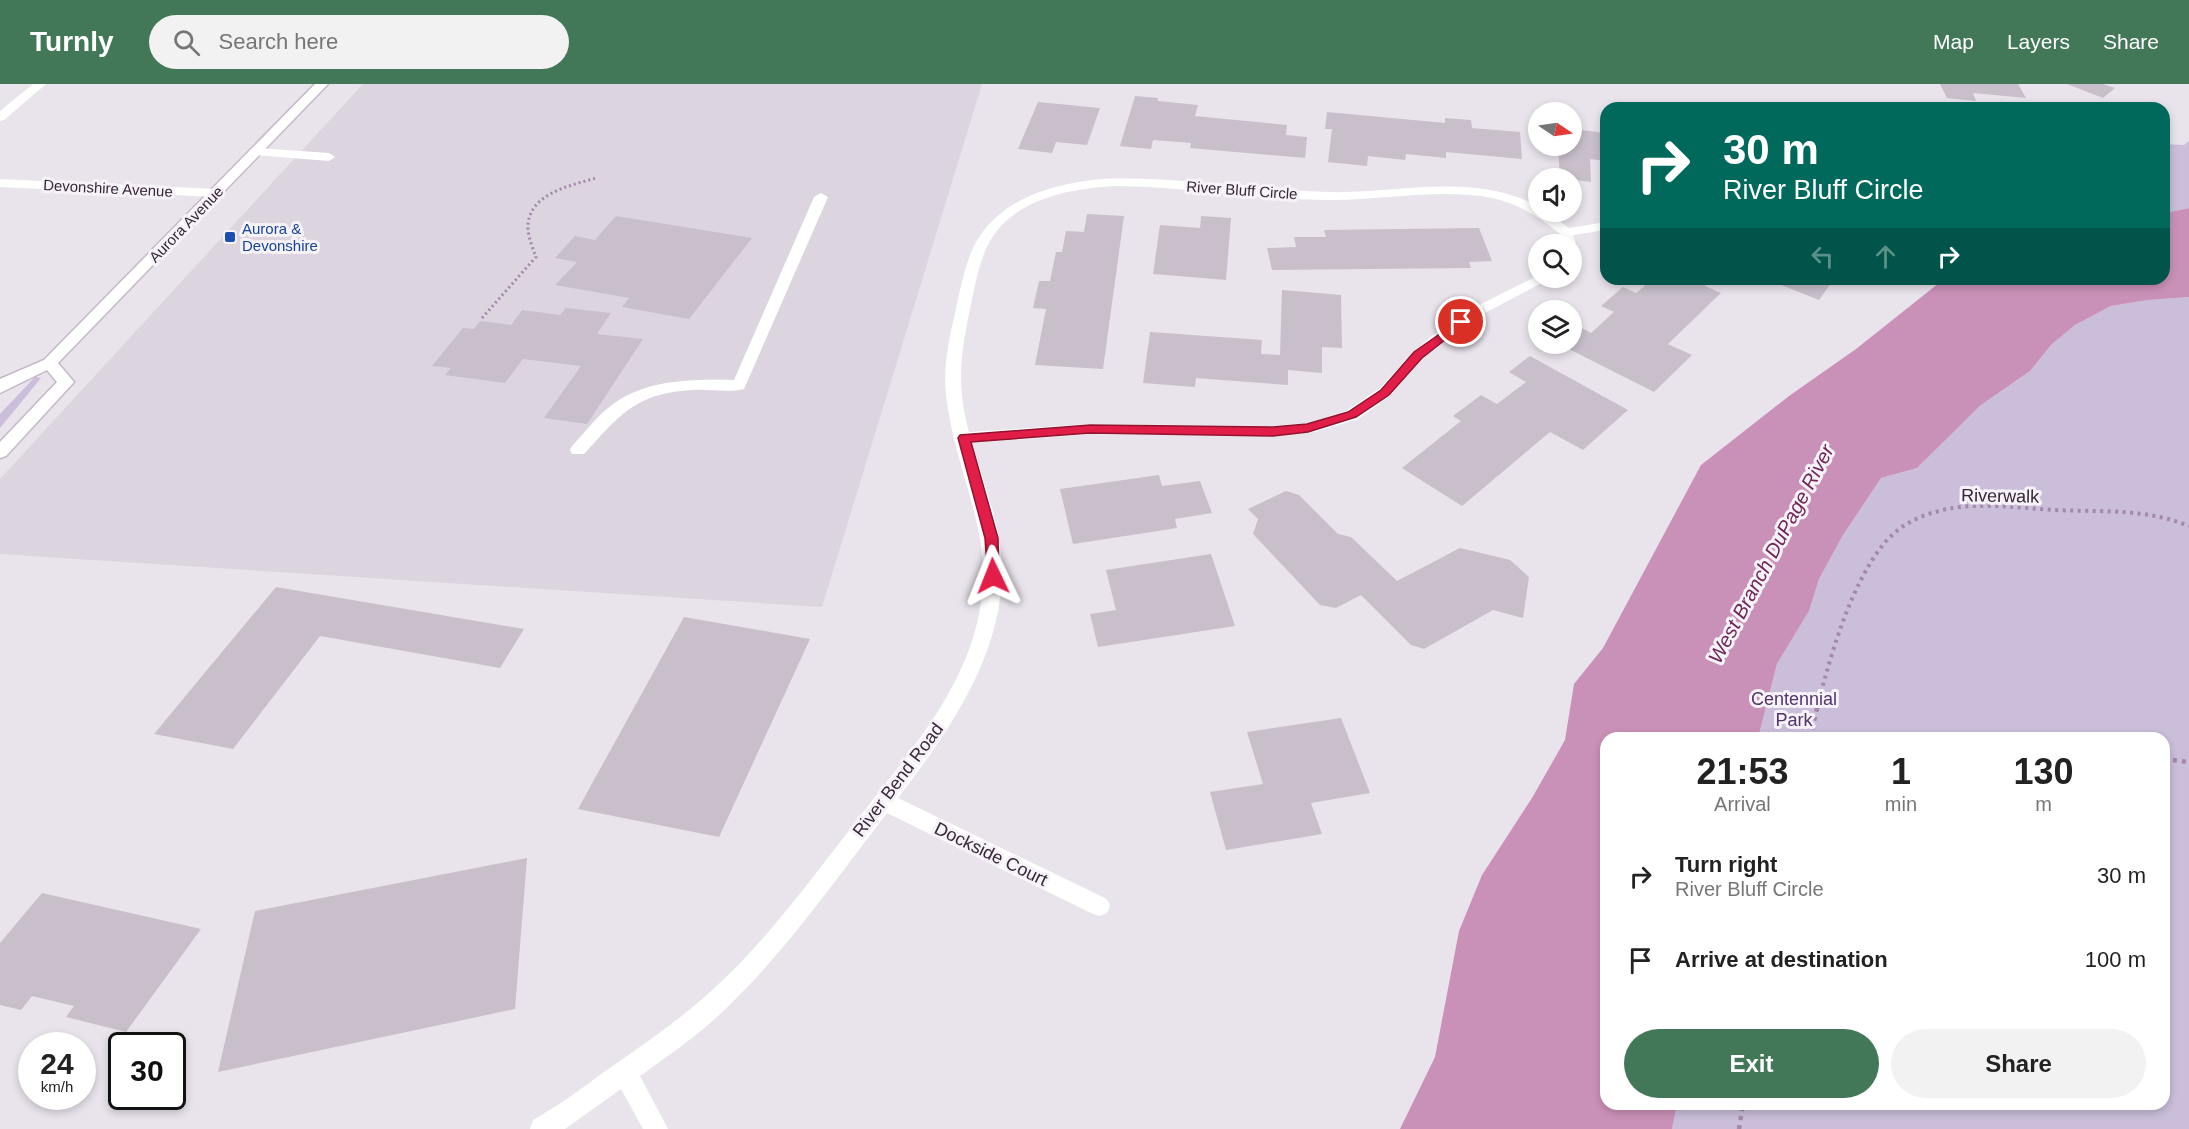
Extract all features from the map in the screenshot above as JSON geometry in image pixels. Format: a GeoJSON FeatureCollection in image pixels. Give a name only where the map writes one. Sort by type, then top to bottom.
{"type":"FeatureCollection","features":[{"type":"Feature","properties":{"kind":"street"},"geometry":{"type":"LineString","coordinates":[[0,117],[40,84]]}},
{"type":"Feature","properties":{"kind":"street","name":"Aurora Avenue"},"geometry":{"type":"LineString","coordinates":[[0,388],[4,383],[49,363],[322,84]]}},
{"type":"Feature","properties":{"kind":"street"},"geometry":{"type":"LineString","coordinates":[[256,152],[329,157]]}},
{"type":"Feature","properties":{"kind":"street","name":"Devonshire Avenue"},"geometry":{"type":"LineString","coordinates":[[0,183],[216,193]]}},
{"type":"Feature","properties":{"kind":"street","name":"River Bluff Circle"},"geometry":{"type":"LineString","coordinates":[[964,308],[976,254],[986,235],[997,223],[1035,198],[1067,188],[1100,183],[1142,183],[1256,193],[1336,196],[1454,191],[1488,193],[1529,206],[1562,234]]}},
{"type":"Feature","properties":{"kind":"street"},"geometry":{"type":"LineString","coordinates":[[578,450],[617,409],[647,392],[673,386],[739,385],[821,196]]}},
{"type":"Feature","properties":{"kind":"street"},"geometry":{"type":"LineString","coordinates":[[1580,234],[1600,228]]}},
{"type":"Feature","properties":{"kind":"street"},"geometry":{"type":"LineString","coordinates":[[964,438],[1090,429],[1273,431],[1308,428],[1352,415],[1385,392],[1418,355],[1444,333],[1478,311],[1528,286]]}},
{"type":"Feature","properties":{"kind":"street","name":"River Bend Road"},"geometry":{"type":"LineString","coordinates":[[542,1129],[683,1031],[734,984],[779,935],[884,801],[933,737],[957,698],[975,659],[987,615],[993,576],[992,538],[955,408],[952,376],[955,348],[964,308]]}},
{"type":"Feature","properties":{"kind":"street"},"geometry":{"type":"LineString","coordinates":[[0,452],[66,382],[49,363]]}},
{"type":"Feature","properties":{"kind":"street","name":"Dockside Court"},"geometry":{"type":"LineString","coordinates":[[884,801],[1099,906]]}},
{"type":"Feature","properties":{"kind":"street"},"geometry":{"type":"LineString","coordinates":[[625,1072],[656,1129]]}},
{"type":"Feature","properties":{"kind":"path"},"geometry":{"type":"LineString","coordinates":[[482,318],[536,257],[528,230],[529,214],[538,200],[596,178]]}},
{"type":"Feature","properties":{"kind":"path","name":"Riverwalk"},"geometry":{"type":"LineString","coordinates":[[1811,732],[1817,705],[1848,612],[1870,563],[1896,531],[1923,517],[1955,508],[1984,507],[2108,510],[2152,514],[2189,526]]}},
{"type":"Feature","properties":{"kind":"path"},"geometry":{"type":"LineString","coordinates":[[2170,760],[2189,762]]}},
{"type":"Feature","properties":{"kind":"path"},"geometry":{"type":"LineString","coordinates":[[1739,1129],[1742,1110]]}},
{"type":"Feature","properties":{"kind":"shaded area"},"geometry":{"type":"Polygon","coordinates":[[[363,84],[982,84],[822,607],[0,554],[0,479],[363,84]]]}},
{"type":"Feature","properties":{"kind":"green space"},"geometry":{"type":"Polygon","coordinates":[[[2189,141],[2189,208],[2170,212],[2170,144],[2184,145],[2189,141]]]}},
{"type":"Feature","properties":{"kind":"green space","name":"Centennial Park"},"geometry":{"type":"Polygon","coordinates":[[[2189,297],[2189,1129],[1672,1129],[1676,1110],[2170,1110],[2170,732],[1760,732],[1777,664],[1809,611],[1819,579],[1843,535],[1881,478],[1917,468],[1981,405],[2030,371],[2052,344],[2075,325],[2111,306],[2189,297]]]}},
{"type":"Feature","properties":{"kind":"green space"},"geometry":{"type":"Polygon","coordinates":[[[35,377],[41,378],[0,428],[0,414],[35,377]]]}},
{"type":"Feature","properties":{"kind":"water","name":"West Branch DuPage River"},"geometry":{"type":"Polygon","coordinates":[[[2189,208],[2189,297],[2111,306],[2075,325],[2052,344],[2030,371],[1981,405],[1917,468],[1881,478],[1843,535],[1819,579],[1809,611],[1777,664],[1760,732],[1600,732],[1600,1110],[1676,1110],[1672,1129],[1400,1129],[1435,1057],[1459,931],[1482,875],[1532,798],[1565,740],[1574,684],[1603,648],[1701,465],[1789,396],[1856,349],[1936,285],[2170,285],[2170,212],[2189,208]]]}},
{"type":"Feature","properties":{"kind":"building"},"geometry":{"type":"Polygon","coordinates":[[[1940,84],[2018,84],[2026,98],[1973,93],[1976,101],[1947,98],[1940,84]]]}},
{"type":"Feature","properties":{"kind":"building"},"geometry":{"type":"Polygon","coordinates":[[[2067,84],[2103,84],[2115,88],[2103,98],[2067,84]]]}},
{"type":"Feature","properties":{"kind":"building"},"geometry":{"type":"Polygon","coordinates":[[[1135,96],[1198,105],[1195,116],[1287,125],[1286,135],[1307,137],[1305,158],[1190,148],[1191,143],[1153,140],[1151,149],[1120,146],[1135,96]]]}},
{"type":"Feature","properties":{"kind":"building"},"geometry":{"type":"Polygon","coordinates":[[[1038,102],[1100,108],[1087,145],[1056,142],[1052,153],[1018,149],[1038,102]]]}},
{"type":"Feature","properties":{"kind":"building"},"geometry":{"type":"Polygon","coordinates":[[[1327,112],[1445,123],[1445,118],[1471,120],[1472,128],[1520,132],[1522,159],[1446,152],[1446,158],[1406,154],[1405,160],[1368,156],[1367,166],[1328,162],[1332,129],[1325,129],[1327,112]]]}},
{"type":"Feature","properties":{"kind":"building"},"geometry":{"type":"Polygon","coordinates":[[[1582,130],[1600,132],[1600,160],[1590,159],[1591,182],[1582,181],[1582,168],[1559,168],[1559,156],[1582,156],[1582,130]]]}},
{"type":"Feature","properties":{"kind":"building"},"geometry":{"type":"Polygon","coordinates":[[[1087,214],[1124,216],[1103,369],[1035,365],[1046,309],[1033,308],[1039,281],[1050,281],[1056,252],[1062,252],[1066,231],[1084,232],[1087,214]]]}},
{"type":"Feature","properties":{"kind":"building"},"geometry":{"type":"Polygon","coordinates":[[[616,216],[752,238],[689,319],[622,307],[629,298],[555,285],[577,262],[555,258],[575,236],[595,240],[616,216]]]}},
{"type":"Feature","properties":{"kind":"building"},"geometry":{"type":"Polygon","coordinates":[[[1201,216],[1231,218],[1226,280],[1153,274],[1160,225],[1200,228],[1201,216]]]}},
{"type":"Feature","properties":{"kind":"building"},"geometry":{"type":"Polygon","coordinates":[[[1479,228],[1492,261],[1469,262],[1471,268],[1272,270],[1267,248],[1296,247],[1294,237],[1326,237],[1324,230],[1479,228]]]}},
{"type":"Feature","properties":{"kind":"building"},"geometry":{"type":"Polygon","coordinates":[[[1646,285],[1706,285],[1721,293],[1668,344],[1692,355],[1654,392],[1579,354],[1582,354],[1582,328],[1591,333],[1614,312],[1601,306],[1623,287],[1636,293],[1646,285]]]}},
{"type":"Feature","properties":{"kind":"building"},"geometry":{"type":"Polygon","coordinates":[[[1781,285],[1830,285],[1819,300],[1781,285]]]}},
{"type":"Feature","properties":{"kind":"building"},"geometry":{"type":"Polygon","coordinates":[[[1282,290],[1341,295],[1342,348],[1322,347],[1322,373],[1288,370],[1288,385],[1196,378],[1195,387],[1143,383],[1150,332],[1262,340],[1261,354],[1280,355],[1282,290]]]}},
{"type":"Feature","properties":{"kind":"building"},"geometry":{"type":"Polygon","coordinates":[[[566,308],[611,313],[597,334],[643,339],[587,424],[544,418],[581,366],[523,359],[505,383],[445,375],[451,368],[432,366],[463,328],[474,329],[480,321],[511,325],[522,310],[560,315],[566,308]]]}},
{"type":"Feature","properties":{"kind":"building"},"geometry":{"type":"Polygon","coordinates":[[[1530,356],[1628,410],[1583,450],[1550,432],[1462,506],[1402,468],[1461,421],[1453,416],[1481,395],[1497,404],[1526,382],[1509,372],[1530,356]]]}},
{"type":"Feature","properties":{"kind":"building"},"geometry":{"type":"Polygon","coordinates":[[[1159,475],[1162,486],[1200,481],[1212,513],[1175,519],[1177,528],[1073,544],[1060,489],[1159,475]]]}},
{"type":"Feature","properties":{"kind":"building"},"geometry":{"type":"Polygon","coordinates":[[[1286,491],[1299,495],[1338,534],[1351,537],[1397,581],[1460,548],[1510,560],[1529,577],[1523,618],[1493,610],[1424,649],[1411,645],[1361,595],[1336,608],[1320,605],[1253,534],[1258,519],[1248,509],[1286,491]]]}},
{"type":"Feature","properties":{"kind":"building"},"geometry":{"type":"Polygon","coordinates":[[[1211,554],[1235,626],[1098,647],[1090,614],[1116,610],[1106,570],[1211,554]]]}},
{"type":"Feature","properties":{"kind":"building"},"geometry":{"type":"Polygon","coordinates":[[[276,587],[524,629],[500,668],[320,636],[233,749],[154,734],[276,587]]]}},
{"type":"Feature","properties":{"kind":"building"},"geometry":{"type":"Polygon","coordinates":[[[684,617],[810,639],[719,837],[578,809],[684,617]]]}},
{"type":"Feature","properties":{"kind":"building"},"geometry":{"type":"Polygon","coordinates":[[[1341,718],[1370,793],[1311,803],[1322,834],[1226,850],[1210,792],[1263,784],[1247,732],[1341,718]]]}},
{"type":"Feature","properties":{"kind":"building"},"geometry":{"type":"Polygon","coordinates":[[[527,858],[515,1009],[218,1072],[255,911],[527,858]]]}},
{"type":"Feature","properties":{"kind":"building"},"geometry":{"type":"Polygon","coordinates":[[[42,893],[201,929],[126,1032],[66,1017],[74,1006],[32,996],[21,1010],[0,1005],[0,943],[42,893]]]}},
{"type":"Feature","properties":{"kind":"place","name":"Aurora & Devonshire"},"geometry":{"type":"Point","coordinates":[230,237]}},
{"type":"Feature","properties":{"kind":"route"},"geometry":{"type":"LineString","coordinates":[[993,576],[992,538],[964,438],[1090,429],[1273,431],[1308,428],[1352,415],[1385,392],[1418,355],[1461,322]]}}]}
